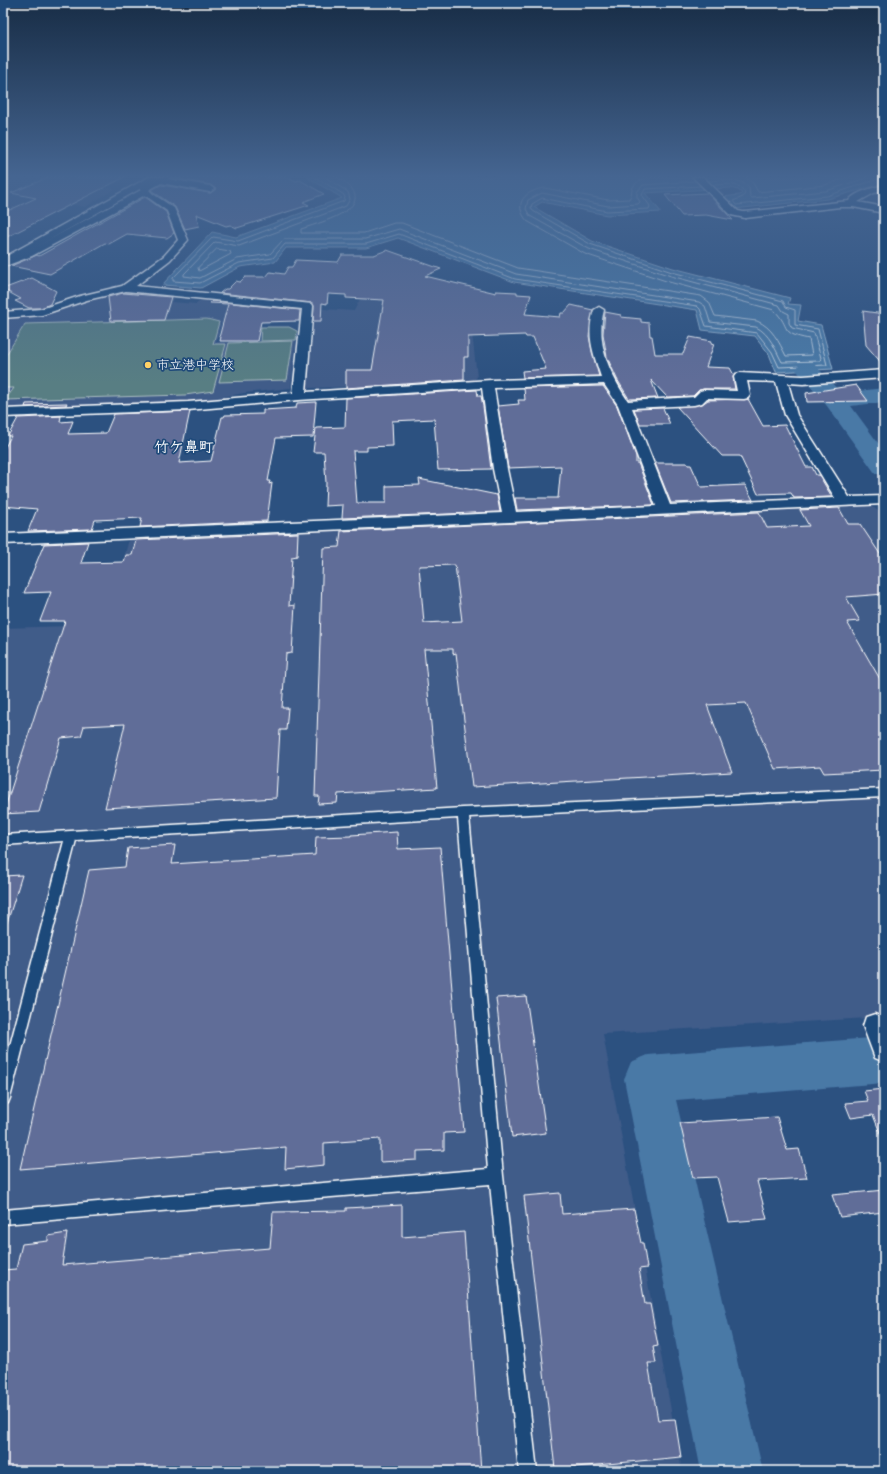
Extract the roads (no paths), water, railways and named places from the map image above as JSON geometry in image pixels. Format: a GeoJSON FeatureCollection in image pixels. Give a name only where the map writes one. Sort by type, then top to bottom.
{"type":"FeatureCollection","features":[{"type":"Feature","properties":{"kind":"main road"},"geometry":{"type":"LineString","coordinates":[[3,262],[32,246]]}},
{"type":"Feature","properties":{"kind":"street"},"geometry":{"type":"LineString","coordinates":[[3,262],[25,246]]}},
{"type":"Feature","properties":{"kind":"street"},"geometry":{"type":"LineString","coordinates":[[3,262],[29,254],[44,246]]}},
{"type":"Feature","properties":{"kind":"street"},"geometry":{"type":"LineString","coordinates":[[126,288],[167,258],[178,246]]}},
{"type":"Feature","properties":{"kind":"street"},"geometry":{"type":"LineString","coordinates":[[3,315],[42,312],[84,298],[126,288],[308,306],[299,396]]}},
{"type":"Feature","properties":{"kind":"street"},"geometry":{"type":"LineString","coordinates":[[599,310],[595,323],[596,340],[608,380],[624,405],[665,510]]}},
{"type":"Feature","properties":{"kind":"street"},"geometry":{"type":"LineString","coordinates":[[624,405],[694,401],[698,400],[704,394],[744,395],[740,377],[803,380],[839,378],[854,375],[884,374]]}},
{"type":"Feature","properties":{"kind":"street"},"geometry":{"type":"LineString","coordinates":[[780,378],[790,416],[844,502]]}},
{"type":"Feature","properties":{"kind":"street"},"geometry":{"type":"LineString","coordinates":[[3,413],[188,406],[299,396],[491,384],[608,380]]}},
{"type":"Feature","properties":{"kind":"street"},"geometry":{"type":"LineString","coordinates":[[487,385],[500,469],[510,518]]}},
{"type":"Feature","properties":{"kind":"street"},"geometry":{"type":"LineString","coordinates":[[3,539],[510,518],[884,500]]}},
{"type":"Feature","properties":{"kind":"street"},"geometry":{"type":"LineString","coordinates":[[875,1026],[884,1049]]}},
{"type":"Feature","properties":{"kind":"lane"},"geometry":{"type":"LineString","coordinates":[[3,840],[463,813],[884,793]]}},
{"type":"Feature","properties":{"kind":"lane"},"geometry":{"type":"LineString","coordinates":[[463,813],[496,1176],[528,1471]]}},
{"type":"Feature","properties":{"kind":"lane"},"geometry":{"type":"LineString","coordinates":[[3,1098],[71,836]]}},
{"type":"Feature","properties":{"kind":"lane"},"geometry":{"type":"LineString","coordinates":[[3,1217],[496,1176]]}},
{"type":"Feature","properties":{"kind":"water"},"geometry":{"type":"Polygon","coordinates":[[[199,246],[373,246],[366,248],[286,248],[275,262],[240,267],[201,288],[162,285],[199,246]]]}},
{"type":"Feature","properties":{"kind":"water"},"geometry":{"type":"Polygon","coordinates":[[[419,246],[606,246],[673,268],[790,298],[788,304],[801,305],[798,321],[821,325],[833,369],[776,372],[769,354],[755,336],[702,330],[697,310],[514,282],[419,246]]]}},
{"type":"Feature","properties":{"kind":"waterway"},"geometry":{"type":"LineString","coordinates":[[807,370],[835,401]]}},
{"type":"Feature","properties":{"kind":"waterway"},"geometry":{"type":"LineString","coordinates":[[835,401],[884,395]]}},
{"type":"Feature","properties":{"kind":"waterway"},"geometry":{"type":"LineString","coordinates":[[835,401],[884,468]]}},
{"type":"Feature","properties":{"kind":"waterway"},"geometry":{"type":"LineString","coordinates":[[732,1471],[648,1079],[884,1060]]}},
{"type":"Feature","properties":{"kind":"place","name":"市立港中学校"},"geometry":{"type":"Point","coordinates":[148,365]}},
{"type":"Feature","properties":{"kind":"district","name":"竹ケ鼻町"},"geometry":{"type":"Point","coordinates":[184,448]}}]}
